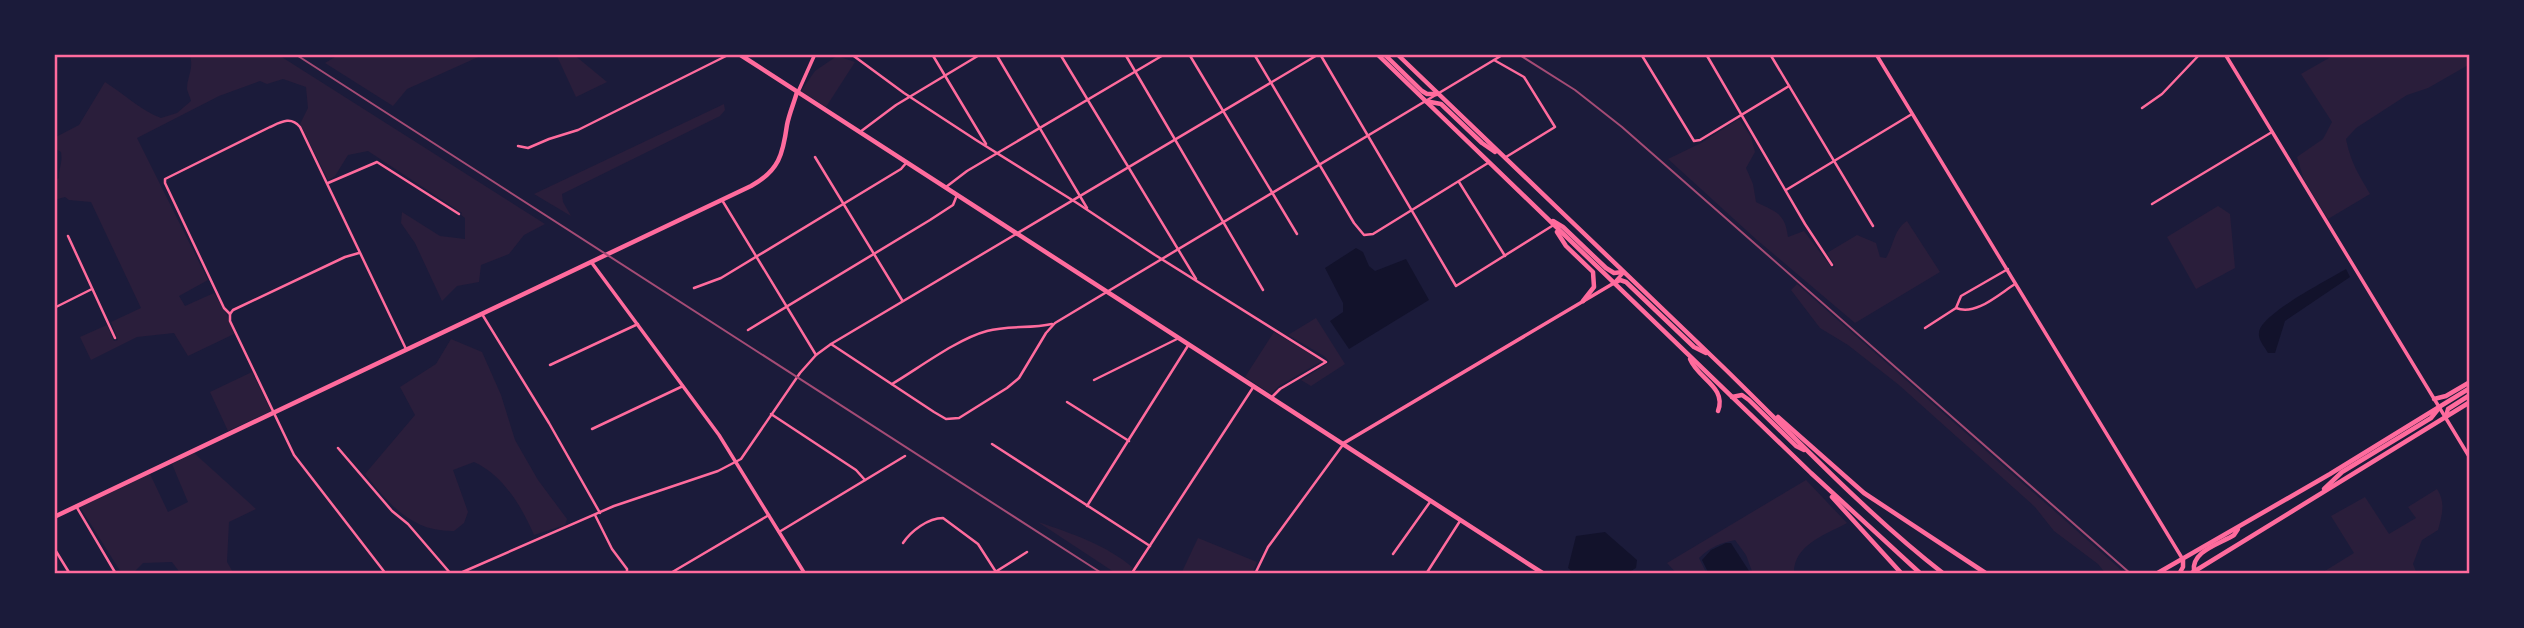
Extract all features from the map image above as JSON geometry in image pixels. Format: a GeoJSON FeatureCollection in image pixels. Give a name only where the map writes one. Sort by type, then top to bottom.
{"type":"FeatureCollection","features":[{"type":"Feature","properties":{"kind":"main road"},"geometry":{"type":"LineString","coordinates":[[740,54],[1544,574]]}},
{"type":"Feature","properties":{"kind":"main road"},"geometry":{"type":"LineString","coordinates":[[1377,54],[1811,473],[1921,574]]}},
{"type":"Feature","properties":{"kind":"main road"},"geometry":{"type":"LineString","coordinates":[[1384,54],[1422,91],[1438,94]]}},
{"type":"Feature","properties":{"kind":"main road"},"geometry":{"type":"LineString","coordinates":[[1397,54],[1881,521],[1944,574]]}},
{"type":"Feature","properties":{"kind":"main road"},"geometry":{"type":"LineString","coordinates":[[54,517],[760,181],[774,167],[783,151],[787,123],[797,92]]}},
{"type":"Feature","properties":{"kind":"main road"},"geometry":{"type":"LineString","coordinates":[[1425,101],[1441,103],[1482,143],[1505,158]]}},
{"type":"Feature","properties":{"kind":"main road"},"geometry":{"type":"LineString","coordinates":[[1545,217],[1563,227],[1606,268],[1614,273],[1624,272]]}},
{"type":"Feature","properties":{"kind":"main road"},"geometry":{"type":"LineString","coordinates":[[1553,225],[1566,246],[1593,272],[1594,287],[1583,301]]}},
{"type":"Feature","properties":{"kind":"main road"},"geometry":{"type":"LineString","coordinates":[[1614,283],[1620,280],[1626,282],[1694,347],[1713,356]]}},
{"type":"Feature","properties":{"kind":"main road"},"geometry":{"type":"LineString","coordinates":[[1688,355],[1693,368],[1719,393],[1721,399],[1718,411]]}},
{"type":"Feature","properties":{"kind":"main road"},"geometry":{"type":"LineString","coordinates":[[2434,399],[2446,396],[2470,382]]}},
{"type":"Feature","properties":{"kind":"main road"},"geometry":{"type":"LineString","coordinates":[[2156,574],[2238,528],[2470,388]]}},
{"type":"Feature","properties":{"kind":"main road"},"geometry":{"type":"LineString","coordinates":[[2445,417],[2448,409],[2470,395]]}},
{"type":"Feature","properties":{"kind":"main road"},"geometry":{"type":"LineString","coordinates":[[1732,397],[1742,396],[1749,400],[1796,446],[1811,454]]}},
{"type":"Feature","properties":{"kind":"main road"},"geometry":{"type":"LineString","coordinates":[[2192,573],[2470,402]]}},
{"type":"Feature","properties":{"kind":"main road"},"geometry":{"type":"LineString","coordinates":[[1762,405],[1798,433],[1864,493],[1987,574]]}},
{"type":"Feature","properties":{"kind":"main road"},"geometry":{"type":"LineString","coordinates":[[2316,496],[2342,472],[2434,416],[2439,407]]}},
{"type":"Feature","properties":{"kind":"main road"},"geometry":{"type":"LineString","coordinates":[[1811,473],[1902,574]]}},
{"type":"Feature","properties":{"kind":"main road"},"geometry":{"type":"LineString","coordinates":[[2192,573],[2197,557],[2234,535],[2238,528]]}},
{"type":"Feature","properties":{"kind":"main road"},"geometry":{"type":"LineString","coordinates":[[2179,574],[2183,560]]}},
{"type":"Feature","properties":{"kind":"street"},"geometry":{"type":"LineString","coordinates":[[518,146],[528,148],[578,130],[730,54]]}},
{"type":"Feature","properties":{"kind":"street"},"geometry":{"type":"LineString","coordinates":[[797,92],[815,54]]}},
{"type":"Feature","properties":{"kind":"street"},"geometry":{"type":"LineString","coordinates":[[851,54],[910,97],[1326,362],[1280,389],[1272,397]]}},
{"type":"Feature","properties":{"kind":"street"},"geometry":{"type":"LineString","coordinates":[[932,54],[987,146]]}},
{"type":"Feature","properties":{"kind":"street"},"geometry":{"type":"LineString","coordinates":[[860,132],[878,117],[981,54]]}},
{"type":"Feature","properties":{"kind":"street"},"geometry":{"type":"LineString","coordinates":[[996,54],[1089,211]]}},
{"type":"Feature","properties":{"kind":"street"},"geometry":{"type":"LineString","coordinates":[[1060,54],[1197,281]]}},
{"type":"Feature","properties":{"kind":"street"},"geometry":{"type":"LineString","coordinates":[[1125,54],[1263,290]]}},
{"type":"Feature","properties":{"kind":"street"},"geometry":{"type":"LineString","coordinates":[[946,187],[1165,54]]}},
{"type":"Feature","properties":{"kind":"street"},"geometry":{"type":"LineString","coordinates":[[1189,54],[1297,234]]}},
{"type":"Feature","properties":{"kind":"street"},"geometry":{"type":"LineString","coordinates":[[1254,54],[1354,223],[1364,235],[1373,234],[1489,163]]}},
{"type":"Feature","properties":{"kind":"street"},"geometry":{"type":"LineString","coordinates":[[458,574],[595,515],[718,471],[737,461],[745,455],[800,373],[816,355],[831,344],[1319,54],[1456,286],[1553,225]]}},
{"type":"Feature","properties":{"kind":"street"},"geometry":{"type":"LineString","coordinates":[[891,385],[976,334],[993,329],[1029,328],[1055,323],[1504,54]]}},
{"type":"Feature","properties":{"kind":"street"},"geometry":{"type":"LineString","coordinates":[[1641,54],[1694,141],[1700,140],[1789,86]]}},
{"type":"Feature","properties":{"kind":"street"},"geometry":{"type":"LineString","coordinates":[[1706,54],[1805,224],[1832,265]]}},
{"type":"Feature","properties":{"kind":"street"},"geometry":{"type":"LineString","coordinates":[[1770,54],[1873,226]]}},
{"type":"Feature","properties":{"kind":"street"},"geometry":{"type":"LineString","coordinates":[[1877,54],[2183,560]]}},
{"type":"Feature","properties":{"kind":"street"},"geometry":{"type":"LineString","coordinates":[[2142,108],[2162,94],[2200,54]]}},
{"type":"Feature","properties":{"kind":"street"},"geometry":{"type":"LineString","coordinates":[[2225,54],[2470,458]]}},
{"type":"Feature","properties":{"kind":"street"},"geometry":{"type":"LineString","coordinates":[[1494,61],[1524,77],[1555,127],[1505,158]]}},
{"type":"Feature","properties":{"kind":"street"},"geometry":{"type":"LineString","coordinates":[[1786,190],[1913,113]]}},
{"type":"Feature","properties":{"kind":"street"},"geometry":{"type":"LineString","coordinates":[[230,314],[224,308],[164,181],[167,177],[270,127],[284,121],[295,122],[407,350]]}},
{"type":"Feature","properties":{"kind":"street"},"geometry":{"type":"LineString","coordinates":[[2152,204],[2272,132]]}},
{"type":"Feature","properties":{"kind":"street"},"geometry":{"type":"LineString","coordinates":[[815,157],[903,302]]}},
{"type":"Feature","properties":{"kind":"street"},"geometry":{"type":"LineString","coordinates":[[327,184],[369,163],[377,162],[459,214]]}},
{"type":"Feature","properties":{"kind":"street"},"geometry":{"type":"LineString","coordinates":[[694,288],[721,278],[901,169],[907,162]]}},
{"type":"Feature","properties":{"kind":"street"},"geometry":{"type":"LineString","coordinates":[[1459,182],[1505,256]]}},
{"type":"Feature","properties":{"kind":"street"},"geometry":{"type":"LineString","coordinates":[[748,330],[950,207],[957,195]]}},
{"type":"Feature","properties":{"kind":"street"},"geometry":{"type":"LineString","coordinates":[[722,200],[816,355]]}},
{"type":"Feature","properties":{"kind":"street"},"geometry":{"type":"LineString","coordinates":[[68,236],[116,338]]}},
{"type":"Feature","properties":{"kind":"street"},"geometry":{"type":"LineString","coordinates":[[360,253],[233,310],[230,321],[294,454],[386,574]]}},
{"type":"Feature","properties":{"kind":"street"},"geometry":{"type":"LineString","coordinates":[[592,263],[737,461],[805,574]]}},
{"type":"Feature","properties":{"kind":"street"},"geometry":{"type":"LineString","coordinates":[[1925,328],[1956,308],[1961,296],[2008,269]]}},
{"type":"Feature","properties":{"kind":"street"},"geometry":{"type":"LineString","coordinates":[[1255,574],[1268,547],[1344,443],[1614,283],[1624,272]]}},
{"type":"Feature","properties":{"kind":"street"},"geometry":{"type":"LineString","coordinates":[[1956,308],[1971,310],[2017,283]]}},
{"type":"Feature","properties":{"kind":"street"},"geometry":{"type":"LineString","coordinates":[[54,307],[94,289]]}},
{"type":"Feature","properties":{"kind":"street"},"geometry":{"type":"LineString","coordinates":[[482,314],[600,513]]}},
{"type":"Feature","properties":{"kind":"street"},"geometry":{"type":"LineString","coordinates":[[831,344],[891,385],[951,420],[959,418],[1013,384],[1055,323]]}},
{"type":"Feature","properties":{"kind":"street"},"geometry":{"type":"LineString","coordinates":[[550,365],[638,324]]}},
{"type":"Feature","properties":{"kind":"street"},"geometry":{"type":"LineString","coordinates":[[1094,380],[1179,338]]}},
{"type":"Feature","properties":{"kind":"street"},"geometry":{"type":"LineString","coordinates":[[1087,506],[1189,344]]}},
{"type":"Feature","properties":{"kind":"street"},"geometry":{"type":"LineString","coordinates":[[592,429],[683,386]]}},
{"type":"Feature","properties":{"kind":"street"},"geometry":{"type":"LineString","coordinates":[[1132,573],[1254,386]]}},
{"type":"Feature","properties":{"kind":"street"},"geometry":{"type":"LineString","coordinates":[[1068,402],[1129,441]]}},
{"type":"Feature","properties":{"kind":"street"},"geometry":{"type":"LineString","coordinates":[[771,414],[856,470],[865,480]]}},
{"type":"Feature","properties":{"kind":"street"},"geometry":{"type":"LineString","coordinates":[[992,444],[1150,546]]}},
{"type":"Feature","properties":{"kind":"street"},"geometry":{"type":"LineString","coordinates":[[338,448],[450,574]]}},
{"type":"Feature","properties":{"kind":"street"},"geometry":{"type":"LineString","coordinates":[[779,532],[905,456]]}},
{"type":"Feature","properties":{"kind":"street"},"geometry":{"type":"LineString","coordinates":[[1393,554],[1431,500]]}},
{"type":"Feature","properties":{"kind":"street"},"geometry":{"type":"LineString","coordinates":[[76,506],[116,574]]}},
{"type":"Feature","properties":{"kind":"street"},"geometry":{"type":"LineString","coordinates":[[595,515],[610,546],[627,569],[627,574]]}},
{"type":"Feature","properties":{"kind":"street"},"geometry":{"type":"LineString","coordinates":[[669,574],[769,515]]}},
{"type":"Feature","properties":{"kind":"street"},"geometry":{"type":"LineString","coordinates":[[903,543],[908,535],[928,522],[943,518],[978,544],[994,573],[1027,552]]}},
{"type":"Feature","properties":{"kind":"street"},"geometry":{"type":"LineString","coordinates":[[1426,574],[1461,520]]}},
{"type":"Feature","properties":{"kind":"street"},"geometry":{"type":"LineString","coordinates":[[54,548],[70,574]]}},
{"type":"Feature","properties":{"kind":"shaded area"},"geometry":{"type":"Polygon","coordinates":[[[189,54],[277,54],[545,224],[524,235],[509,254],[481,265],[479,282],[457,286],[442,301],[415,243],[401,223],[402,212],[440,236],[465,239],[465,218],[462,213],[368,151],[348,155],[335,176],[328,180],[300,124],[308,108],[306,87],[283,79],[267,84],[260,81],[219,96],[137,138],[208,280],[179,296],[185,306],[214,293],[234,334],[188,356],[174,333],[137,337],[91,360],[80,337],[107,325],[114,341],[118,340],[111,322],[141,308],[91,202],[69,200],[65,197],[54,200],[54,181],[59,178],[61,152],[54,148],[54,138],[79,125],[105,82],[153,115],[161,118],[177,113],[191,101],[187,89],[191,67],[189,54]]]}},
{"type":"Feature","properties":{"kind":"shaded area"},"geometry":{"type":"Polygon","coordinates":[[[340,54],[485,54],[407,89],[393,106],[325,63],[340,54]]]}},
{"type":"Feature","properties":{"kind":"shaded area"},"geometry":{"type":"Polygon","coordinates":[[[556,54],[573,54],[607,82],[576,97],[556,54]]]}},
{"type":"Feature","properties":{"kind":"shaded area"},"geometry":{"type":"Polygon","coordinates":[[[2336,54],[2463,54],[2466,59],[2470,56],[2470,64],[2428,88],[2407,95],[2356,128],[2346,139],[2358,174],[2370,194],[2328,219],[2304,180],[2297,157],[2323,139],[2332,122],[2301,74],[2336,54]]]}},
{"type":"Feature","properties":{"kind":"shaded area"},"geometry":{"type":"Polygon","coordinates":[[[837,56],[855,62],[826,107],[801,91],[815,71],[837,56]]]}},
{"type":"Feature","properties":{"kind":"shaded area"},"geometry":{"type":"Polygon","coordinates":[[[724,104],[725,110],[720,116],[562,194],[563,202],[571,216],[534,194],[724,104]]]}},
{"type":"Feature","properties":{"kind":"shaded area"},"geometry":{"type":"Polygon","coordinates":[[[1739,119],[1751,137],[1755,152],[1746,168],[1753,184],[1756,202],[1782,218],[1788,237],[1804,231],[1832,268],[1835,266],[1827,253],[1857,235],[1876,243],[1880,257],[1886,258],[1897,233],[1907,221],[1940,272],[1855,323],[1757,240],[1668,159],[1701,143],[1739,119]]]}},
{"type":"Feature","properties":{"kind":"shaded area"},"geometry":{"type":"Polygon","coordinates":[[[2218,206],[2230,214],[2235,268],[2196,289],[2167,237],[2218,206]]]}},
{"type":"Feature","properties":{"kind":"shaded area"},"geometry":{"type":"Polygon","coordinates":[[[1356,248],[1363,252],[1369,266],[1375,271],[1406,259],[1429,300],[1349,349],[1330,321],[1343,312],[1343,303],[1325,268],[1356,248]]]}},
{"type":"Feature","properties":{"kind":"shaded area"},"geometry":{"type":"Polygon","coordinates":[[[2346,269],[2350,277],[2285,321],[2275,353],[2268,353],[2259,336],[2262,325],[2282,307],[2346,269]]]}},
{"type":"Feature","properties":{"kind":"shaded area"},"geometry":{"type":"Polygon","coordinates":[[[1797,284],[2124,574],[2106,574],[2098,564],[2054,531],[2035,507],[1899,385],[1848,345],[1820,328],[1791,290],[1797,284]]]}},
{"type":"Feature","properties":{"kind":"shaded area"},"geometry":{"type":"Polygon","coordinates":[[[1316,318],[1345,364],[1311,386],[1301,380],[1330,362],[1288,335],[1316,318]]]}},
{"type":"Feature","properties":{"kind":"shaded area"},"geometry":{"type":"Polygon","coordinates":[[[1274,332],[1322,361],[1279,386],[1271,394],[1245,377],[1274,332]]]}},
{"type":"Feature","properties":{"kind":"shaded area"},"geometry":{"type":"Polygon","coordinates":[[[451,339],[482,352],[501,395],[515,440],[538,480],[567,519],[565,525],[534,535],[524,514],[503,483],[474,462],[453,470],[468,512],[464,523],[454,531],[439,530],[414,522],[393,506],[365,474],[415,415],[400,387],[436,364],[451,339]]]}},
{"type":"Feature","properties":{"kind":"shaded area"},"geometry":{"type":"Polygon","coordinates":[[[252,372],[271,411],[228,431],[210,392],[252,372]]]}},
{"type":"Feature","properties":{"kind":"shaded area"},"geometry":{"type":"Polygon","coordinates":[[[194,453],[256,509],[229,522],[227,562],[234,574],[181,574],[172,562],[143,563],[132,574],[122,574],[80,507],[150,474],[168,512],[188,502],[172,464],[194,453]]]}},
{"type":"Feature","properties":{"kind":"shaded area"},"geometry":{"type":"Polygon","coordinates":[[[1806,480],[1847,523],[1805,548],[1795,564],[1794,574],[1753,574],[1746,555],[1735,540],[1716,546],[1699,558],[1707,574],[1677,574],[1667,563],[1806,480]]]}},
{"type":"Feature","properties":{"kind":"shaded area"},"geometry":{"type":"Polygon","coordinates":[[[2437,489],[2442,504],[2441,519],[2438,530],[2422,540],[2413,564],[2417,574],[2320,574],[2354,553],[2331,516],[2365,497],[2389,534],[2416,518],[2408,507],[2437,489]]]}},
{"type":"Feature","properties":{"kind":"shaded area"},"geometry":{"type":"Polygon","coordinates":[[[1038,522],[1100,546],[1133,568],[1129,574],[1117,574],[1038,522]]]}},
{"type":"Feature","properties":{"kind":"shaded area"},"geometry":{"type":"Polygon","coordinates":[[[1605,532],[1637,560],[1636,568],[1626,574],[1575,574],[1568,568],[1576,536],[1605,532]]]}},
{"type":"Feature","properties":{"kind":"shaded area"},"geometry":{"type":"Polygon","coordinates":[[[1198,538],[1257,562],[1252,574],[1181,574],[1198,538]]]}},
{"type":"Feature","properties":{"kind":"shaded area"},"geometry":{"type":"Polygon","coordinates":[[[1731,543],[1751,574],[1709,574],[1702,560],[1711,550],[1731,543]]]}},
{"type":"Feature","properties":{"kind":"railway"},"geometry":{"type":"LineString","coordinates":[[295,54],[1103,574]]}},
{"type":"Feature","properties":{"kind":"railway"},"geometry":{"type":"LineString","coordinates":[[1518,54],[1575,90],[1622,127],[2131,574]]}}]}
